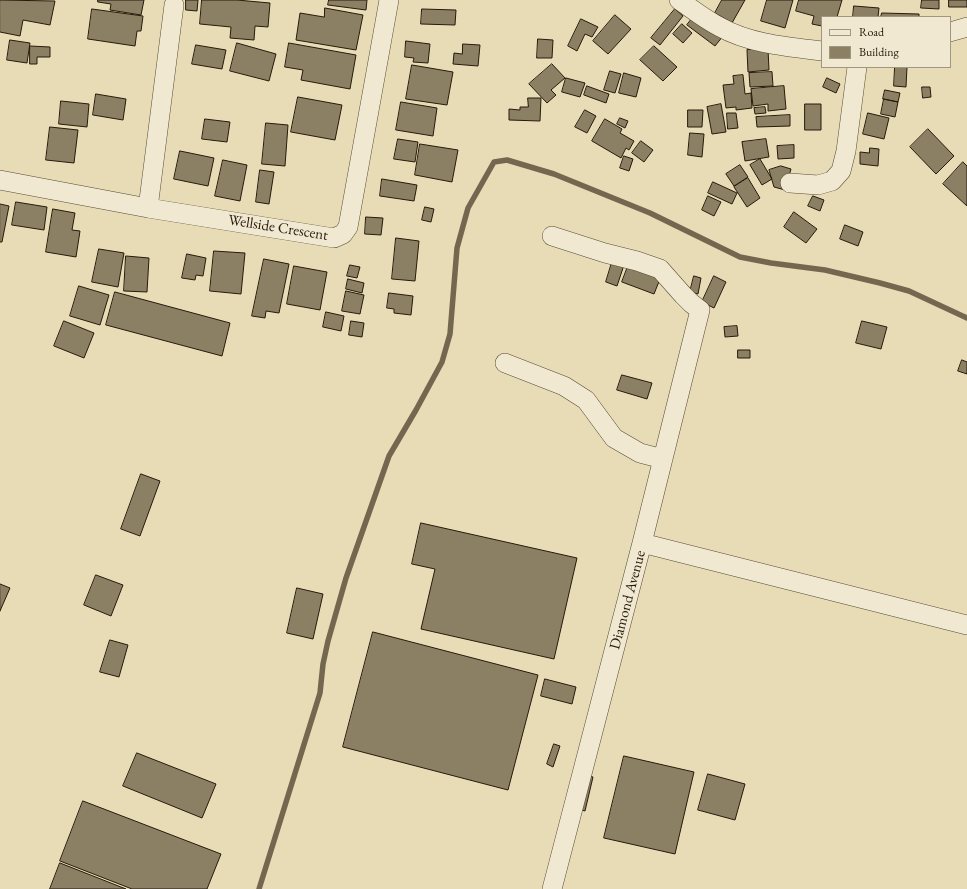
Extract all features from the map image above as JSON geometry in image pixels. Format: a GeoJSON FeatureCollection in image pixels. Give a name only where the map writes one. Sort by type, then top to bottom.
{"type":"FeatureCollection","features":[{"type":"Feature","properties":{"kind":"street","name":"Wellside Crescent"},"geometry":{"type":"LineString","coordinates":[[0,180],[148,208],[334,238],[343,234],[348,227],[389,0]]}},
{"type":"Feature","properties":{"kind":"street"},"geometry":{"type":"LineString","coordinates":[[679,0],[720,28],[747,38],[783,46],[821,51]]}},
{"type":"Feature","properties":{"kind":"street"},"geometry":{"type":"LineString","coordinates":[[148,208],[174,5]]}},
{"type":"Feature","properties":{"kind":"street"},"geometry":{"type":"LineString","coordinates":[[951,32],[967,27]]}},
{"type":"Feature","properties":{"kind":"street"},"geometry":{"type":"LineString","coordinates":[[790,183],[818,185],[832,181],[841,171],[846,151],[857,68]]}},
{"type":"Feature","properties":{"kind":"street","name":"Diamond Avenue"},"geometry":{"type":"LineString","coordinates":[[552,236],[660,269],[683,295],[700,310],[642,544],[552,889]]}},
{"type":"Feature","properties":{"kind":"street"},"geometry":{"type":"LineString","coordinates":[[505,363],[564,386],[586,400],[614,438],[640,453],[663,459]]}},
{"type":"Feature","properties":{"kind":"street"},"geometry":{"type":"LineString","coordinates":[[642,544],[967,625]]}},
{"type":"Feature","properties":{"kind":"building"},"geometry":{"type":"Polygon","coordinates":[[[0,0],[55,1],[50,25],[23,20],[20,36],[0,32],[0,0]]]}},
{"type":"Feature","properties":{"kind":"building"},"geometry":{"type":"Polygon","coordinates":[[[98,0],[144,0],[141,15],[110,10],[111,4],[98,2],[98,0]]]}},
{"type":"Feature","properties":{"kind":"building"},"geometry":{"type":"Polygon","coordinates":[[[186,0],[198,0],[197,11],[186,10],[186,0]]]}},
{"type":"Feature","properties":{"kind":"building"},"geometry":{"type":"Polygon","coordinates":[[[202,0],[237,0],[270,3],[268,27],[255,26],[254,40],[230,38],[231,27],[200,24],[202,0]]]}},
{"type":"Feature","properties":{"kind":"building"},"geometry":{"type":"Polygon","coordinates":[[[329,0],[367,0],[366,10],[328,5],[329,0]]]}},
{"type":"Feature","properties":{"kind":"building"},"geometry":{"type":"Polygon","coordinates":[[[722,0],[745,0],[732,23],[715,13],[722,0]]]}},
{"type":"Feature","properties":{"kind":"building"},"geometry":{"type":"Polygon","coordinates":[[[767,0],[793,0],[785,28],[761,21],[767,0]]]}},
{"type":"Feature","properties":{"kind":"building"},"geometry":{"type":"Polygon","coordinates":[[[799,0],[842,0],[837,16],[821,16],[821,26],[812,24],[814,16],[796,11],[799,0]]]}},
{"type":"Feature","properties":{"kind":"building"},"geometry":{"type":"Polygon","coordinates":[[[922,0],[939,0],[939,9],[921,8],[922,0]]]}},
{"type":"Feature","properties":{"kind":"building"},"geometry":{"type":"Polygon","coordinates":[[[949,0],[967,0],[967,7],[949,7],[949,0]]]}},
{"type":"Feature","properties":{"kind":"building"},"geometry":{"type":"Polygon","coordinates":[[[854,6],[879,8],[878,16],[853,16],[854,6]]]}},
{"type":"Feature","properties":{"kind":"building"},"geometry":{"type":"Polygon","coordinates":[[[325,8],[363,15],[356,50],[296,40],[300,13],[324,17],[325,8]]]}},
{"type":"Feature","properties":{"kind":"building"},"geometry":{"type":"Polygon","coordinates":[[[92,9],[143,16],[141,31],[137,31],[135,46],[88,39],[92,9]]]}},
{"type":"Feature","properties":{"kind":"building"},"geometry":{"type":"Polygon","coordinates":[[[422,9],[456,10],[455,25],[421,24],[422,9]]]}},
{"type":"Feature","properties":{"kind":"building"},"geometry":{"type":"Polygon","coordinates":[[[675,9],[683,16],[660,45],[651,38],[675,9]]]}},
{"type":"Feature","properties":{"kind":"building"},"geometry":{"type":"Polygon","coordinates":[[[882,13],[919,14],[919,16],[881,16],[882,13]]]}},
{"type":"Feature","properties":{"kind":"building"},"geometry":{"type":"Polygon","coordinates":[[[615,15],[631,29],[608,54],[593,41],[615,15]]]}},
{"type":"Feature","properties":{"kind":"building"},"geometry":{"type":"Polygon","coordinates":[[[695,15],[723,36],[715,46],[687,25],[695,15]]]}},
{"type":"Feature","properties":{"kind":"building"},"geometry":{"type":"Polygon","coordinates":[[[581,19],[598,27],[592,37],[585,34],[577,51],[568,46],[581,19]]]}},
{"type":"Feature","properties":{"kind":"building"},"geometry":{"type":"Polygon","coordinates":[[[682,24],[692,33],[683,43],[673,34],[682,24]]]}},
{"type":"Feature","properties":{"kind":"building"},"geometry":{"type":"Polygon","coordinates":[[[538,39],[553,40],[552,58],[537,58],[538,39]]]}},
{"type":"Feature","properties":{"kind":"building"},"geometry":{"type":"Polygon","coordinates":[[[10,40],[30,43],[27,63],[7,60],[10,40]]]}},
{"type":"Feature","properties":{"kind":"building"},"geometry":{"type":"Polygon","coordinates":[[[406,41],[430,44],[428,63],[413,62],[414,58],[405,57],[406,41]]]}},
{"type":"Feature","properties":{"kind":"building"},"geometry":{"type":"Polygon","coordinates":[[[237,43],[276,54],[269,81],[230,71],[237,43]]]}},
{"type":"Feature","properties":{"kind":"building"},"geometry":{"type":"Polygon","coordinates":[[[289,43],[356,55],[350,89],[301,80],[303,70],[285,67],[289,43]]]}},
{"type":"Feature","properties":{"kind":"building"},"geometry":{"type":"Polygon","coordinates":[[[463,44],[480,45],[478,66],[453,64],[454,53],[462,54],[463,44]]]}},
{"type":"Feature","properties":{"kind":"building"},"geometry":{"type":"Polygon","coordinates":[[[196,45],[226,50],[222,69],[192,64],[196,45]]]}},
{"type":"Feature","properties":{"kind":"building"},"geometry":{"type":"Polygon","coordinates":[[[30,46],[50,47],[50,57],[37,57],[37,64],[30,64],[30,46]]]}},
{"type":"Feature","properties":{"kind":"building"},"geometry":{"type":"Polygon","coordinates":[[[654,46],[677,67],[663,81],[640,60],[654,46]]]}},
{"type":"Feature","properties":{"kind":"building"},"geometry":{"type":"Polygon","coordinates":[[[768,49],[769,70],[748,72],[747,50],[768,49]]]}},
{"type":"Feature","properties":{"kind":"building"},"geometry":{"type":"Polygon","coordinates":[[[552,64],[565,78],[551,90],[556,95],[547,103],[529,84],[552,64]]]}},
{"type":"Feature","properties":{"kind":"building"},"geometry":{"type":"Polygon","coordinates":[[[412,65],[453,72],[447,105],[406,99],[412,65]]]}},
{"type":"Feature","properties":{"kind":"building"},"geometry":{"type":"Polygon","coordinates":[[[895,68],[907,68],[906,87],[894,86],[895,68]]]}},
{"type":"Feature","properties":{"kind":"building"},"geometry":{"type":"Polygon","coordinates":[[[610,71],[621,74],[615,93],[604,90],[610,71]]]}},
{"type":"Feature","properties":{"kind":"building"},"geometry":{"type":"Polygon","coordinates":[[[772,72],[773,86],[750,87],[749,73],[772,72]]]}},
{"type":"Feature","properties":{"kind":"building"},"geometry":{"type":"Polygon","coordinates":[[[624,73],[641,78],[636,97],[619,93],[624,73]]]}},
{"type":"Feature","properties":{"kind":"building"},"geometry":{"type":"Polygon","coordinates":[[[743,75],[745,94],[751,93],[752,108],[736,110],[736,107],[726,108],[723,85],[734,84],[733,76],[743,75]]]}},
{"type":"Feature","properties":{"kind":"building"},"geometry":{"type":"Polygon","coordinates":[[[566,78],[585,83],[580,97],[562,92],[566,78]]]}},
{"type":"Feature","properties":{"kind":"building"},"geometry":{"type":"Polygon","coordinates":[[[827,78],[840,84],[836,93],[823,87],[827,78]]]}},
{"type":"Feature","properties":{"kind":"building"},"geometry":{"type":"Polygon","coordinates":[[[587,86],[609,94],[606,103],[584,95],[587,86]]]}},
{"type":"Feature","properties":{"kind":"building"},"geometry":{"type":"Polygon","coordinates":[[[784,86],[786,109],[768,111],[768,104],[753,106],[751,89],[784,86]]]}},
{"type":"Feature","properties":{"kind":"building"},"geometry":{"type":"Polygon","coordinates":[[[922,87],[930,87],[931,97],[923,98],[922,87]]]}},
{"type":"Feature","properties":{"kind":"building"},"geometry":{"type":"Polygon","coordinates":[[[885,90],[900,93],[898,102],[883,99],[885,90]]]}},
{"type":"Feature","properties":{"kind":"building"},"geometry":{"type":"Polygon","coordinates":[[[96,94],[126,99],[123,120],[93,115],[96,94]]]}},
{"type":"Feature","properties":{"kind":"building"},"geometry":{"type":"Polygon","coordinates":[[[298,97],[342,105],[335,140],[291,132],[298,97]]]}},
{"type":"Feature","properties":{"kind":"building"},"geometry":{"type":"Polygon","coordinates":[[[528,98],[541,98],[540,121],[509,120],[509,109],[520,110],[520,107],[528,107],[528,98]]]}},
{"type":"Feature","properties":{"kind":"building"},"geometry":{"type":"Polygon","coordinates":[[[884,99],[898,102],[895,117],[881,114],[884,99]]]}},
{"type":"Feature","properties":{"kind":"building"},"geometry":{"type":"Polygon","coordinates":[[[61,101],[89,104],[87,127],[59,124],[61,101]]]}},
{"type":"Feature","properties":{"kind":"building"},"geometry":{"type":"Polygon","coordinates":[[[401,102],[437,108],[433,136],[396,130],[401,102]]]}},
{"type":"Feature","properties":{"kind":"building"},"geometry":{"type":"Polygon","coordinates":[[[721,104],[726,132],[712,134],[707,107],[721,104]]]}},
{"type":"Feature","properties":{"kind":"building"},"geometry":{"type":"Polygon","coordinates":[[[805,104],[821,104],[821,130],[805,130],[805,104]]]}},
{"type":"Feature","properties":{"kind":"building"},"geometry":{"type":"Polygon","coordinates":[[[765,107],[766,113],[755,114],[754,108],[765,107]]]}},
{"type":"Feature","properties":{"kind":"building"},"geometry":{"type":"Polygon","coordinates":[[[585,110],[596,116],[587,133],[575,127],[585,110]]]}},
{"type":"Feature","properties":{"kind":"building"},"geometry":{"type":"Polygon","coordinates":[[[688,110],[703,110],[702,127],[688,127],[688,110]]]}},
{"type":"Feature","properties":{"kind":"building"},"geometry":{"type":"Polygon","coordinates":[[[727,113],[736,113],[738,128],[728,129],[727,113]]]}},
{"type":"Feature","properties":{"kind":"building"},"geometry":{"type":"Polygon","coordinates":[[[868,113],[889,118],[884,139],[863,134],[868,113]]]}},
{"type":"Feature","properties":{"kind":"building"},"geometry":{"type":"Polygon","coordinates":[[[790,115],[790,126],[757,127],[756,117],[790,115]]]}},
{"type":"Feature","properties":{"kind":"building"},"geometry":{"type":"Polygon","coordinates":[[[620,118],[628,121],[625,128],[617,124],[620,118]]]}},
{"type":"Feature","properties":{"kind":"building"},"geometry":{"type":"Polygon","coordinates":[[[205,119],[230,122],[227,142],[202,139],[205,119]]]}},
{"type":"Feature","properties":{"kind":"building"},"geometry":{"type":"Polygon","coordinates":[[[605,119],[622,129],[620,133],[634,141],[629,150],[626,148],[621,158],[592,141],[605,119]]]}},
{"type":"Feature","properties":{"kind":"building"},"geometry":{"type":"Polygon","coordinates":[[[266,123],[288,125],[285,166],[262,164],[266,123]]]}},
{"type":"Feature","properties":{"kind":"building"},"geometry":{"type":"Polygon","coordinates":[[[50,127],[78,130],[74,163],[46,160],[50,127]]]}},
{"type":"Feature","properties":{"kind":"building"},"geometry":{"type":"Polygon","coordinates":[[[928,129],[954,156],[936,174],[910,147],[928,129]]]}},
{"type":"Feature","properties":{"kind":"building"},"geometry":{"type":"Polygon","coordinates":[[[690,133],[704,134],[702,157],[688,155],[690,133]]]}},
{"type":"Feature","properties":{"kind":"building"},"geometry":{"type":"Polygon","coordinates":[[[398,139],[418,142],[415,162],[394,159],[398,139]]]}},
{"type":"Feature","properties":{"kind":"building"},"geometry":{"type":"Polygon","coordinates":[[[766,139],[769,157],[745,161],[742,142],[766,139]]]}},
{"type":"Feature","properties":{"kind":"building"},"geometry":{"type":"Polygon","coordinates":[[[641,141],[653,150],[644,162],[632,153],[641,141]]]}},
{"type":"Feature","properties":{"kind":"building"},"geometry":{"type":"Polygon","coordinates":[[[420,144],[458,150],[452,182],[415,175],[420,144]]]}},
{"type":"Feature","properties":{"kind":"building"},"geometry":{"type":"Polygon","coordinates":[[[794,145],[794,158],[778,159],[777,146],[794,145]]]}},
{"type":"Feature","properties":{"kind":"building"},"geometry":{"type":"Polygon","coordinates":[[[870,148],[879,149],[878,166],[860,164],[860,152],[869,153],[870,148]]]}},
{"type":"Feature","properties":{"kind":"building"},"geometry":{"type":"Polygon","coordinates":[[[180,151],[214,158],[208,186],[174,179],[180,151]]]}},
{"type":"Feature","properties":{"kind":"building"},"geometry":{"type":"Polygon","coordinates":[[[624,156],[633,159],[629,171],[620,168],[624,156]]]}},
{"type":"Feature","properties":{"kind":"building"},"geometry":{"type":"Polygon","coordinates":[[[760,159],[772,179],[762,185],[750,165],[760,159]]]}},
{"type":"Feature","properties":{"kind":"building"},"geometry":{"type":"Polygon","coordinates":[[[223,160],[247,165],[240,201],[215,196],[223,160]]]}},
{"type":"Feature","properties":{"kind":"building"},"geometry":{"type":"Polygon","coordinates":[[[963,162],[967,166],[967,206],[943,184],[963,162]]]}},
{"type":"Feature","properties":{"kind":"building"},"geometry":{"type":"Polygon","coordinates":[[[740,165],[748,177],[734,186],[726,174],[740,165]]]}},
{"type":"Feature","properties":{"kind":"building"},"geometry":{"type":"Polygon","coordinates":[[[781,166],[791,169],[785,190],[774,187],[769,170],[781,166]]]}},
{"type":"Feature","properties":{"kind":"building"},"geometry":{"type":"Polygon","coordinates":[[[260,170],[274,172],[269,204],[256,202],[260,170]]]}},
{"type":"Feature","properties":{"kind":"building"},"geometry":{"type":"Polygon","coordinates":[[[748,178],[760,198],[747,207],[734,187],[748,178]]]}},
{"type":"Feature","properties":{"kind":"building"},"geometry":{"type":"Polygon","coordinates":[[[382,179],[417,185],[414,201],[380,196],[382,179]]]}},
{"type":"Feature","properties":{"kind":"building"},"geometry":{"type":"Polygon","coordinates":[[[713,182],[737,193],[732,204],[708,193],[713,182]]]}},
{"type":"Feature","properties":{"kind":"building"},"geometry":{"type":"Polygon","coordinates":[[[708,196],[721,202],[714,216],[702,210],[708,196]]]}},
{"type":"Feature","properties":{"kind":"building"},"geometry":{"type":"Polygon","coordinates":[[[813,196],[824,200],[820,211],[808,206],[813,196]]]}},
{"type":"Feature","properties":{"kind":"building"},"geometry":{"type":"Polygon","coordinates":[[[16,202],[47,207],[44,230],[12,225],[16,202]]]}},
{"type":"Feature","properties":{"kind":"building"},"geometry":{"type":"Polygon","coordinates":[[[0,204],[9,206],[2,242],[0,242],[0,204]]]}},
{"type":"Feature","properties":{"kind":"building"},"geometry":{"type":"Polygon","coordinates":[[[425,207],[434,209],[431,222],[422,220],[425,207]]]}},
{"type":"Feature","properties":{"kind":"building"},"geometry":{"type":"Polygon","coordinates":[[[53,209],[75,213],[72,230],[80,231],[76,257],[46,252],[53,209]]]}},
{"type":"Feature","properties":{"kind":"building"},"geometry":{"type":"Polygon","coordinates":[[[794,212],[817,229],[806,243],[784,227],[794,212]]]}},
{"type":"Feature","properties":{"kind":"building"},"geometry":{"type":"Polygon","coordinates":[[[366,217],[383,218],[381,235],[365,234],[366,217]]]}},
{"type":"Feature","properties":{"kind":"building"},"geometry":{"type":"Polygon","coordinates":[[[845,225],[863,232],[858,246],[840,239],[845,225]]]}},
{"type":"Feature","properties":{"kind":"building"},"geometry":{"type":"Polygon","coordinates":[[[396,238],[419,241],[415,281],[392,279],[396,238]]]}},
{"type":"Feature","properties":{"kind":"building"},"geometry":{"type":"Polygon","coordinates":[[[99,249],[124,253],[118,287],[92,282],[99,249]]]}},
{"type":"Feature","properties":{"kind":"building"},"geometry":{"type":"Polygon","coordinates":[[[214,251],[245,253],[241,294],[210,291],[214,251]]]}},
{"type":"Feature","properties":{"kind":"building"},"geometry":{"type":"Polygon","coordinates":[[[187,254],[206,258],[203,276],[196,275],[195,280],[182,278],[187,254]]]}},
{"type":"Feature","properties":{"kind":"building"},"geometry":{"type":"Polygon","coordinates":[[[126,256],[149,258],[147,292],[124,291],[126,256]]]}},
{"type":"Feature","properties":{"kind":"building"},"geometry":{"type":"Polygon","coordinates":[[[264,259],[289,264],[279,313],[266,311],[265,318],[252,316],[264,259]]]}},
{"type":"Feature","properties":{"kind":"building"},"geometry":{"type":"Polygon","coordinates":[[[613,259],[625,262],[617,286],[606,282],[613,259]]]}},
{"type":"Feature","properties":{"kind":"building"},"geometry":{"type":"Polygon","coordinates":[[[630,261],[662,274],[654,294],[622,282],[630,261]]]}},
{"type":"Feature","properties":{"kind":"building"},"geometry":{"type":"Polygon","coordinates":[[[350,265],[360,267],[357,278],[347,276],[350,265]]]}},
{"type":"Feature","properties":{"kind":"building"},"geometry":{"type":"Polygon","coordinates":[[[294,266],[327,272],[320,310],[287,304],[294,266]]]}},
{"type":"Feature","properties":{"kind":"building"},"geometry":{"type":"Polygon","coordinates":[[[694,276],[701,278],[698,294],[690,292],[694,276]]]}},
{"type":"Feature","properties":{"kind":"building"},"geometry":{"type":"Polygon","coordinates":[[[714,276],[726,282],[714,308],[702,302],[714,276]]]}},
{"type":"Feature","properties":{"kind":"building"},"geometry":{"type":"Polygon","coordinates":[[[348,279],[364,283],[362,293],[346,289],[348,279]]]}},
{"type":"Feature","properties":{"kind":"building"},"geometry":{"type":"Polygon","coordinates":[[[79,286],[109,295],[100,325],[70,316],[79,286]]]}},
{"type":"Feature","properties":{"kind":"building"},"geometry":{"type":"Polygon","coordinates":[[[346,291],[364,295],[360,314],[342,311],[346,291]]]}},
{"type":"Feature","properties":{"kind":"building"},"geometry":{"type":"Polygon","coordinates":[[[115,292],[230,323],[222,356],[106,325],[115,292]]]}},
{"type":"Feature","properties":{"kind":"building"},"geometry":{"type":"Polygon","coordinates":[[[389,293],[413,296],[411,315],[394,313],[394,309],[387,308],[389,293]]]}},
{"type":"Feature","properties":{"kind":"building"},"geometry":{"type":"Polygon","coordinates":[[[326,312],[344,316],[341,331],[323,327],[326,312]]]}},
{"type":"Feature","properties":{"kind":"building"},"geometry":{"type":"Polygon","coordinates":[[[64,321],[94,333],[84,358],[54,346],[64,321]]]}},
{"type":"Feature","properties":{"kind":"building"},"geometry":{"type":"Polygon","coordinates":[[[351,321],[364,323],[362,337],[349,335],[351,321]]]}},
{"type":"Feature","properties":{"kind":"building"},"geometry":{"type":"Polygon","coordinates":[[[862,321],[887,327],[881,349],[856,343],[862,321]]]}},
{"type":"Feature","properties":{"kind":"building"},"geometry":{"type":"Polygon","coordinates":[[[737,326],[738,336],[725,337],[724,327],[737,326]]]}},
{"type":"Feature","properties":{"kind":"building"},"geometry":{"type":"Polygon","coordinates":[[[738,350],[750,350],[750,358],[738,358],[738,350]]]}},
{"type":"Feature","properties":{"kind":"building"},"geometry":{"type":"Polygon","coordinates":[[[962,360],[967,362],[967,374],[958,371],[962,360]]]}},
{"type":"Feature","properties":{"kind":"building"},"geometry":{"type":"Polygon","coordinates":[[[622,375],[652,383],[647,399],[617,390],[622,375]]]}},
{"type":"Feature","properties":{"kind":"building"},"geometry":{"type":"Polygon","coordinates":[[[141,474],[160,481],[140,536],[121,529],[141,474]]]}},
{"type":"Feature","properties":{"kind":"building"},"geometry":{"type":"Polygon","coordinates":[[[421,523],[577,558],[554,659],[421,629],[435,569],[412,564],[421,523]]]}},
{"type":"Feature","properties":{"kind":"building"},"geometry":{"type":"Polygon","coordinates":[[[96,575],[123,585],[111,616],[84,605],[96,575]]]}},
{"type":"Feature","properties":{"kind":"building"},"geometry":{"type":"Polygon","coordinates":[[[0,584],[10,588],[0,611],[0,584]]]}},
{"type":"Feature","properties":{"kind":"building"},"geometry":{"type":"Polygon","coordinates":[[[297,588],[323,594],[313,639],[287,633],[297,588]]]}},
{"type":"Feature","properties":{"kind":"building"},"geometry":{"type":"Polygon","coordinates":[[[373,632],[538,675],[508,790],[343,747],[373,632]]]}},
{"type":"Feature","properties":{"kind":"building"},"geometry":{"type":"Polygon","coordinates":[[[110,640],[128,645],[119,677],[100,672],[110,640]]]}},
{"type":"Feature","properties":{"kind":"building"},"geometry":{"type":"Polygon","coordinates":[[[545,679],[576,687],[572,704],[541,696],[545,679]]]}},
{"type":"Feature","properties":{"kind":"building"},"geometry":{"type":"Polygon","coordinates":[[[554,744],[560,746],[553,767],[547,764],[554,744]]]}},
{"type":"Feature","properties":{"kind":"building"},"geometry":{"type":"Polygon","coordinates":[[[137,753],[216,784],[202,818],[123,786],[137,753]]]}},
{"type":"Feature","properties":{"kind":"building"},"geometry":{"type":"Polygon","coordinates":[[[624,756],[694,772],[675,854],[604,838],[624,756]]]}},
{"type":"Feature","properties":{"kind":"building"},"geometry":{"type":"Polygon","coordinates":[[[708,774],[745,784],[735,820],[698,810],[708,774]]]}},
{"type":"Feature","properties":{"kind":"building"},"geometry":{"type":"Polygon","coordinates":[[[586,775],[593,777],[585,811],[578,809],[586,775]]]}},
{"type":"Feature","properties":{"kind":"building"},"geometry":{"type":"Polygon","coordinates":[[[83,801],[221,854],[207,889],[132,889],[60,861],[83,801]]]}},
{"type":"Feature","properties":{"kind":"building"},"geometry":{"type":"Polygon","coordinates":[[[60,863],[126,889],[50,889],[60,863]]]}},
{"type":"Feature","properties":{"kind":"waterway"},"geometry":{"type":"LineString","coordinates":[[259,889],[320,693],[323,664],[328,641],[346,578],[389,456],[442,362],[450,334],[457,248],[468,208],[494,162],[507,160],[554,174],[650,213],[740,257],[771,263],[825,270],[880,283],[909,291],[967,318]]}}]}
